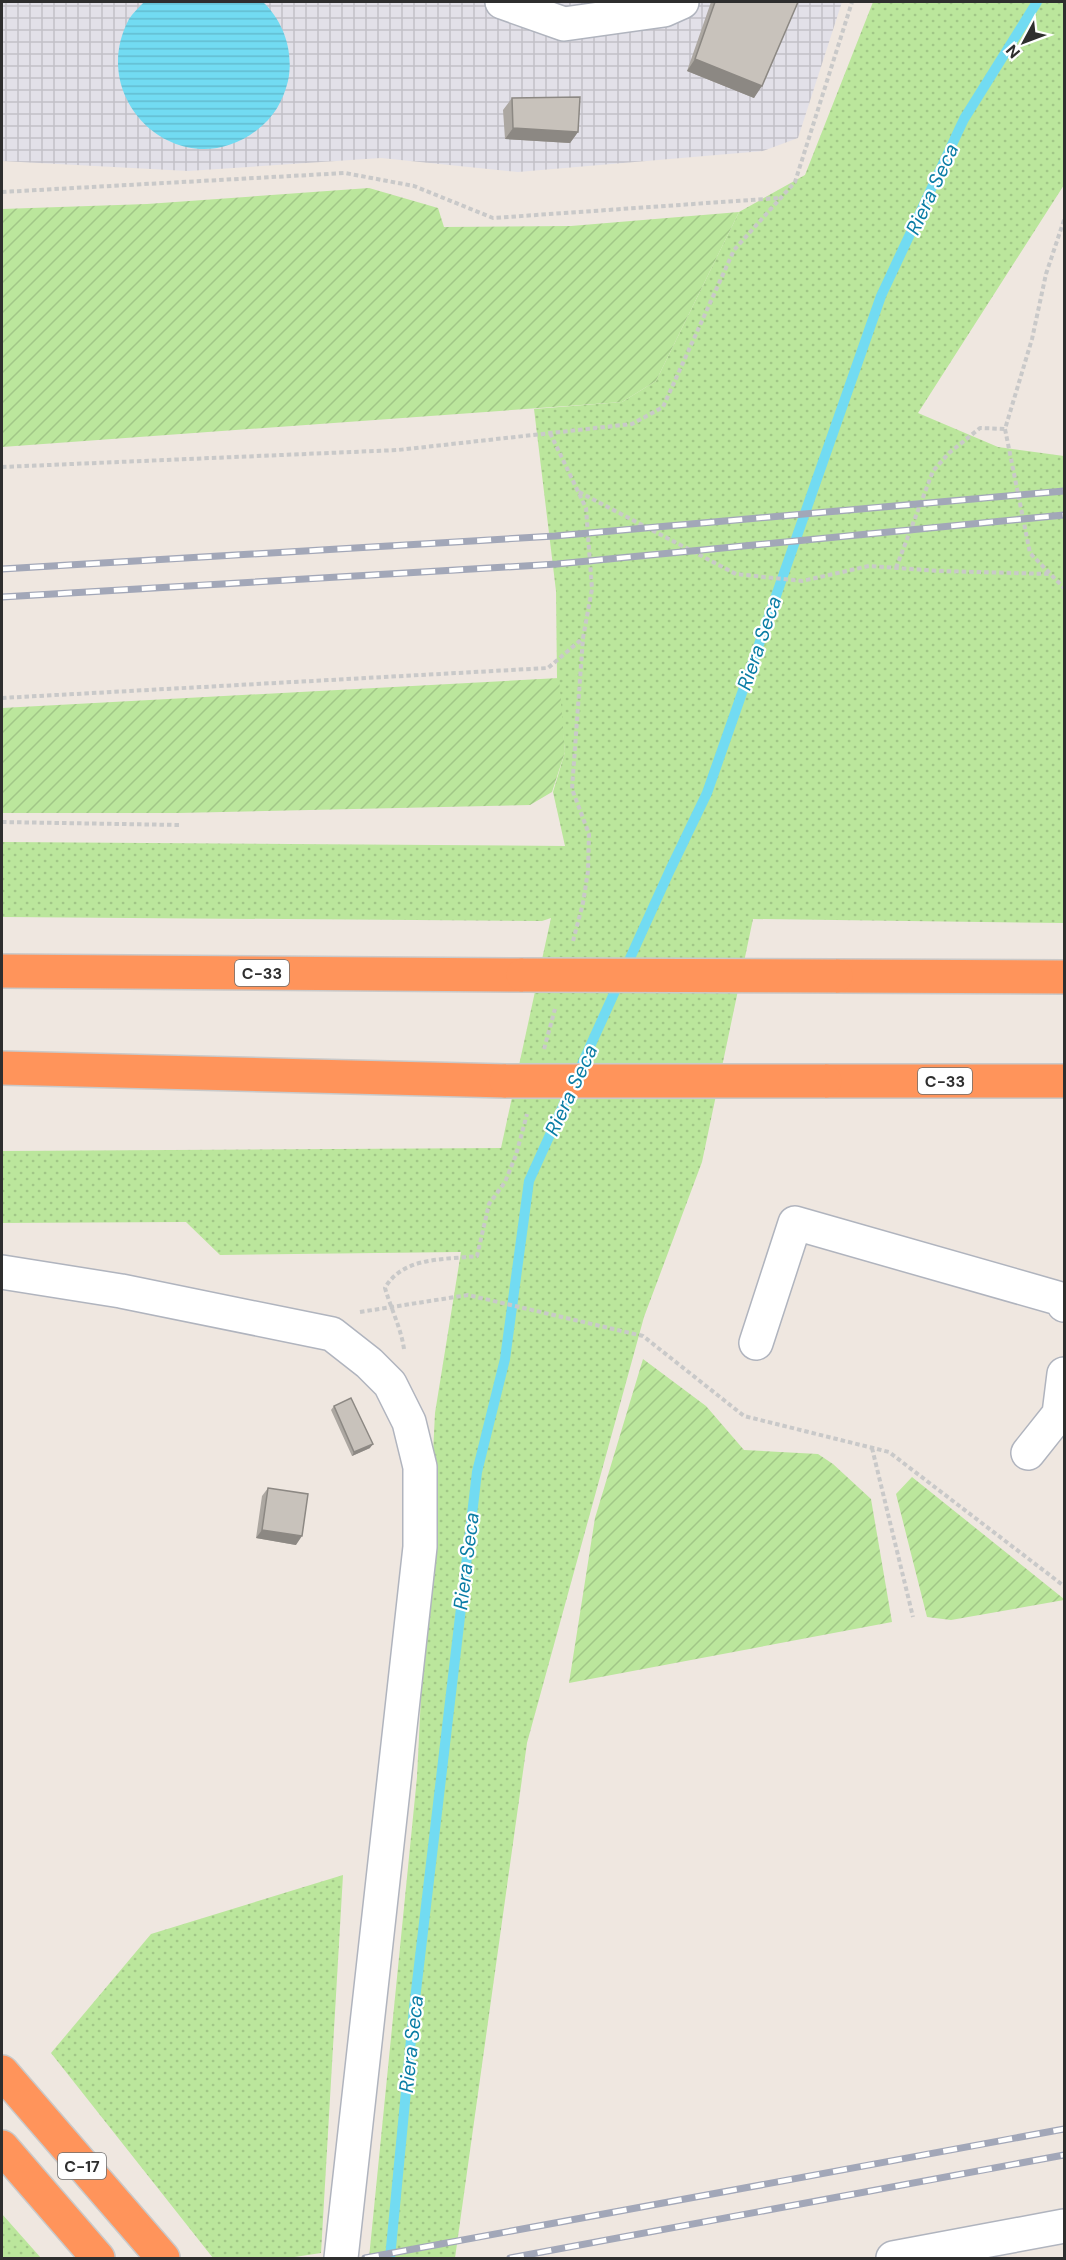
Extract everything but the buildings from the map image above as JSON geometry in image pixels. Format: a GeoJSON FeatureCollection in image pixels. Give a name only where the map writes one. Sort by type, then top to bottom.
{"type":"FeatureCollection","features":[{"type":"Feature","properties":{"kind":"highway","name":"C-33"},"geometry":{"type":"LineString","coordinates":[[2,971],[1065,977]]}},
{"type":"Feature","properties":{"kind":"highway","name":"C-33"},"geometry":{"type":"LineString","coordinates":[[2,1068],[506,1081],[1065,1081]]}},
{"type":"Feature","properties":{"kind":"highway","name":"C-17"},"geometry":{"type":"LineString","coordinates":[[2,2072],[163,2259]]}},
{"type":"Feature","properties":{"kind":"highway","name":"C-17"},"geometry":{"type":"LineString","coordinates":[[2,2147],[98,2259]]}},
{"type":"Feature","properties":{"kind":"street"},"geometry":{"type":"LineString","coordinates":[[502,2],[564,24],[664,10],[682,2]]}},
{"type":"Feature","properties":{"kind":"street"},"geometry":{"type":"LineString","coordinates":[[756,1343],[795,1223],[1061,1299],[1065,1305]]}},
{"type":"Feature","properties":{"kind":"street"},"geometry":{"type":"LineString","coordinates":[[2,1272],[121,1291],[332,1334],[369,1363],[390,1384],[409,1422],[420,1467],[420,1547],[341,2259]]}},
{"type":"Feature","properties":{"kind":"street"},"geometry":{"type":"LineString","coordinates":[[1028,1453],[1059,1414],[1065,1374]]}},
{"type":"Feature","properties":{"kind":"street"},"geometry":{"type":"LineString","coordinates":[[893,2259],[1065,2226]]}},
{"type":"Feature","properties":{"kind":"path"},"geometry":{"type":"LineString","coordinates":[[2,467],[398,450],[632,424],[663,407],[734,250],[795,182],[852,2]]}},
{"type":"Feature","properties":{"kind":"path"},"geometry":{"type":"LineString","coordinates":[[2,192],[345,173],[414,186],[494,218],[780,198]]}},
{"type":"Feature","properties":{"kind":"path"},"geometry":{"type":"LineString","coordinates":[[1065,220],[1046,274],[1032,339],[1005,429],[1030,553],[1065,588]]}},
{"type":"Feature","properties":{"kind":"path"},"geometry":{"type":"LineString","coordinates":[[896,568],[933,471],[949,453],[980,428],[1005,429]]}},
{"type":"Feature","properties":{"kind":"path"},"geometry":{"type":"LineString","coordinates":[[550,433],[586,508],[592,589],[583,638],[572,789],[589,834],[588,871],[583,903],[571,948]]}},
{"type":"Feature","properties":{"kind":"path"},"geometry":{"type":"LineString","coordinates":[[578,492],[736,574],[802,581],[869,566],[1050,574]]}},
{"type":"Feature","properties":{"kind":"path"},"geometry":{"type":"LineString","coordinates":[[2,699],[548,668],[583,638]]}},
{"type":"Feature","properties":{"kind":"path"},"geometry":{"type":"LineString","coordinates":[[2,822],[179,825]]}},
{"type":"Feature","properties":{"kind":"path"},"geometry":{"type":"LineString","coordinates":[[544,1052],[556,1006]]}},
{"type":"Feature","properties":{"kind":"path"},"geometry":{"type":"LineString","coordinates":[[405,1356],[398,1322],[390,1307],[385,1288],[392,1276],[406,1267],[419,1263],[477,1256],[489,1204],[505,1182],[516,1155],[528,1109]]}},
{"type":"Feature","properties":{"kind":"path"},"geometry":{"type":"LineString","coordinates":[[332,1334],[362,1311],[468,1295],[643,1336],[744,1416],[888,1452],[1065,1586]]}},
{"type":"Feature","properties":{"kind":"path"},"geometry":{"type":"LineString","coordinates":[[872,1448],[913,1617]]}},
{"type":"Feature","properties":{"kind":"shaded area"},"geometry":{"type":"Polygon","coordinates":[[[2,2],[842,2],[798,138],[763,151],[518,172],[381,158],[188,171],[2,161],[2,2]]]}},
{"type":"Feature","properties":{"kind":"green space"},"geometry":{"type":"Polygon","coordinates":[[[873,2],[1064,2],[1064,185],[918,413],[998,447],[1064,456],[1064,923],[753,919],[702,1162],[644,1317],[527,1743],[455,2258],[369,2258],[417,1777],[435,1413],[461,1252],[220,1255],[186,1222],[2,1223],[2,1151],[501,1148],[551,918],[542,921],[2,917],[2,842],[565,846],[553,792],[565,752],[557,679],[556,591],[534,409],[622,402],[656,381],[739,212],[805,175],[873,2]]]}},
{"type":"Feature","properties":{"kind":"green space"},"geometry":{"type":"Polygon","coordinates":[[[369,188],[438,208],[444,227],[571,226],[739,212],[656,381],[622,402],[2,447],[2,209],[147,204],[369,188]]]}},
{"type":"Feature","properties":{"kind":"green space"},"geometry":{"type":"Polygon","coordinates":[[[559,678],[565,752],[552,792],[530,805],[179,813],[2,813],[2,708],[559,678]]]}},
{"type":"Feature","properties":{"kind":"green space"},"geometry":{"type":"Polygon","coordinates":[[[643,1359],[706,1406],[744,1450],[818,1454],[833,1464],[871,1499],[892,1622],[569,1683],[595,1518],[643,1359]]]}},
{"type":"Feature","properties":{"kind":"green space"},"geometry":{"type":"Polygon","coordinates":[[[912,1477],[1064,1600],[951,1620],[927,1617],[896,1494],[912,1477]]]}},
{"type":"Feature","properties":{"kind":"green space"},"geometry":{"type":"Polygon","coordinates":[[[343,1875],[321,2253],[288,2258],[213,2258],[51,2053],[151,1934],[343,1875]]]}},
{"type":"Feature","properties":{"kind":"green space"},"geometry":{"type":"Polygon","coordinates":[[[2,2214],[41,2258],[2,2258],[2,2214]]]}},
{"type":"Feature","properties":{"kind":"water"},"geometry":{"type":"Polygon","coordinates":[[[144,2],[263,2],[282,28],[290,59],[286,88],[277,108],[268,120],[257,130],[228,145],[199,149],[172,142],[148,127],[130,106],[120,80],[119,50],[129,19],[144,2]]]}},
{"type":"Feature","properties":{"kind":"waterway","name":"Riera Seca"},"geometry":{"type":"LineString","coordinates":[[390,2258],[414,2008],[477,1472],[505,1359],[529,1181],[707,793],[881,296],[964,119],[1037,2]]}},
{"type":"Feature","properties":{"kind":"railway"},"geometry":{"type":"LineString","coordinates":[[2,569],[555,536],[1064,491]]}},
{"type":"Feature","properties":{"kind":"railway"},"geometry":{"type":"LineString","coordinates":[[2,597],[557,564],[1064,515]]}},
{"type":"Feature","properties":{"kind":"railway"},"geometry":{"type":"LineString","coordinates":[[365,2258],[1064,2129]]}},
{"type":"Feature","properties":{"kind":"railway"},"geometry":{"type":"LineString","coordinates":[[510,2258],[1064,2155]]}}]}
